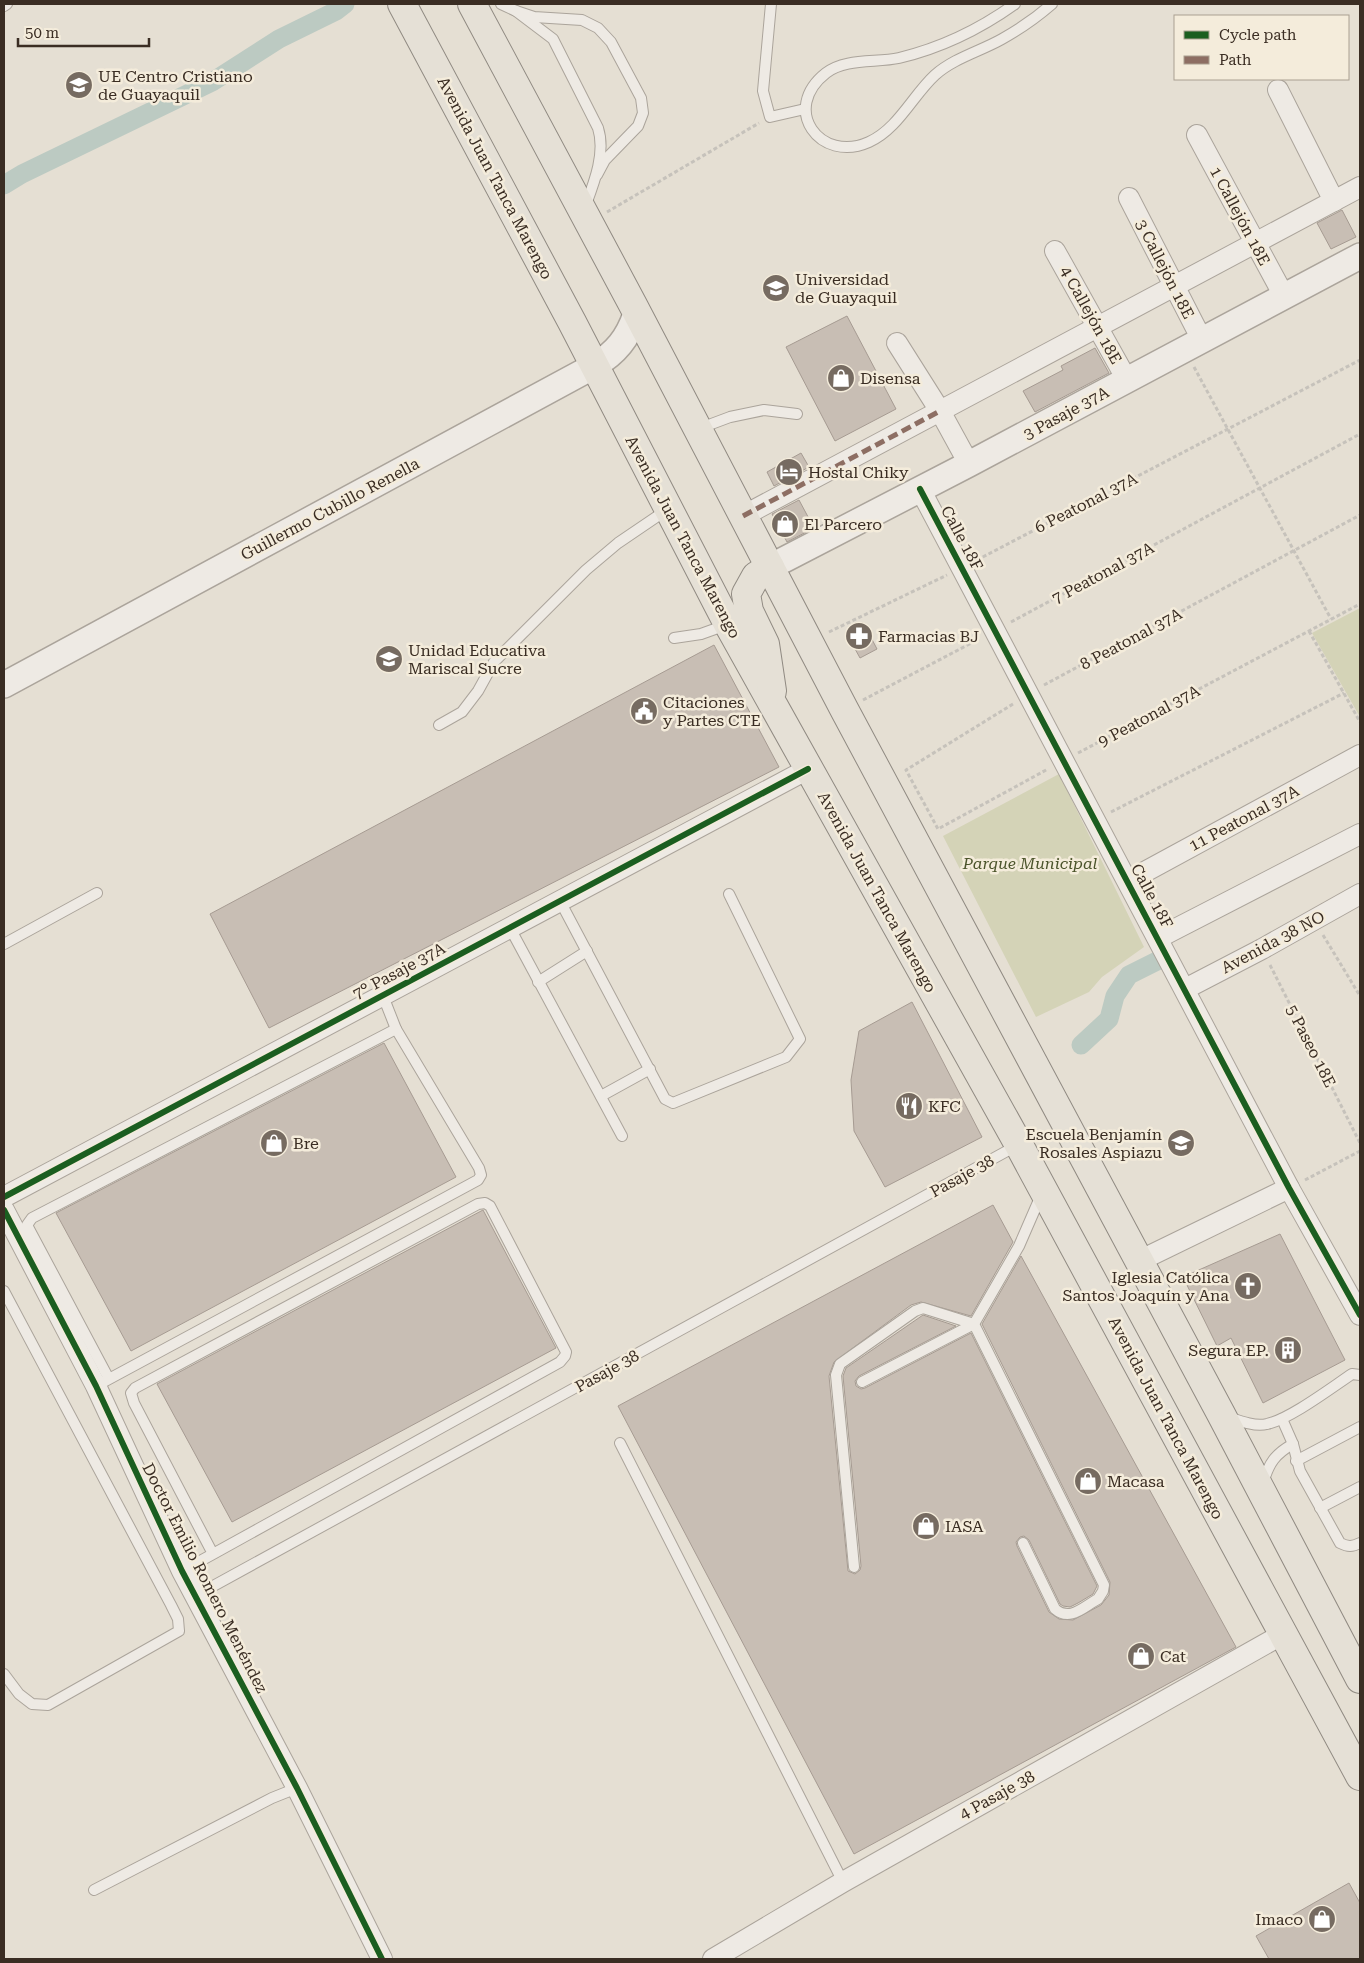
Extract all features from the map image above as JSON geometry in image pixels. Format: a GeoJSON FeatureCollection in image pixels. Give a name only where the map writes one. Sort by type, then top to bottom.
{"type":"FeatureCollection","features":[{"type":"Feature","properties":{"kind":"main road","name":"Avenida Juan Tanca Marengo"},"geometry":{"type":"LineString","coordinates":[[402,4],[669,508],[728,624],[1044,1190],[1360,1776]]}},
{"type":"Feature","properties":{"kind":"main road"},"geometry":{"type":"LineString","coordinates":[[472,4],[844,709],[1221,1414],[1360,1679]]}},
{"type":"Feature","properties":{"kind":"main road"},"geometry":{"type":"LineString","coordinates":[[770,567],[756,576],[746,594],[749,611],[765,644],[775,708]]}},
{"type":"Feature","properties":{"kind":"main road"},"geometry":{"type":"LineString","coordinates":[[1309,1682],[1343,1718],[1360,1747]]}},
{"type":"Feature","properties":{"kind":"street"},"geometry":{"type":"LineString","coordinates":[[1278,90],[1334,201]]}},
{"type":"Feature","properties":{"kind":"street","name":"1 Callejón 18E"},"geometry":{"type":"LineString","coordinates":[[1197,136],[1284,296]]}},
{"type":"Feature","properties":{"kind":"street"},"geometry":{"type":"LineString","coordinates":[[743,516],[1360,187]]}},
{"type":"Feature","properties":{"kind":"street","name":"3 Callejón 18E"},"geometry":{"type":"LineString","coordinates":[[1129,198],[1174,286],[1193,345]]}},
{"type":"Feature","properties":{"kind":"street","name":"4 Callejón 18E"},"geometry":{"type":"LineString","coordinates":[[1055,251],[1127,380]]}},
{"type":"Feature","properties":{"kind":"street","name":"3 Pasaje 37A"},"geometry":{"type":"LineString","coordinates":[[770,567],[969,464],[1360,256]]}},
{"type":"Feature","properties":{"kind":"street","name":"Guillermo Cubillo Renella"},"geometry":{"type":"LineString","coordinates":[[4,685],[594,366],[609,357],[621,345],[631,330],[636,314]]}},
{"type":"Feature","properties":{"kind":"street"},"geometry":{"type":"LineString","coordinates":[[896,343],[940,411],[969,464]]}},
{"type":"Feature","properties":{"kind":"street","name":"Calle 18F"},"geometry":{"type":"LineString","coordinates":[[920,489],[1289,1188],[1360,1315]]}},
{"type":"Feature","properties":{"kind":"street","name":"11 Peatonal 37A"},"geometry":{"type":"LineString","coordinates":[[1128,881],[1360,755]]}},
{"type":"Feature","properties":{"kind":"street","name":"7° Pasaje 37A"},"geometry":{"type":"LineString","coordinates":[[4,1197],[808,768]]}},
{"type":"Feature","properties":{"kind":"street"},"geometry":{"type":"LineString","coordinates":[[1158,938],[1360,834]]}},
{"type":"Feature","properties":{"kind":"street","name":"Avenida 38 NO"},"geometry":{"type":"LineString","coordinates":[[1185,989],[1262,949],[1360,894]]}},
{"type":"Feature","properties":{"kind":"street"},"geometry":{"type":"LineString","coordinates":[[1139,1261],[1289,1188]]}},
{"type":"Feature","properties":{"kind":"street","name":"Doctor Emilio Romero Menéndez"},"geometry":{"type":"LineString","coordinates":[[4,1210],[102,1382],[182,1571],[297,1788],[382,1959]]}},
{"type":"Feature","properties":{"kind":"street","name":"4 Pasaje 38"},"geometry":{"type":"LineString","coordinates":[[713,1959],[843,1882],[1283,1634]]}},
{"type":"Feature","properties":{"kind":"lane"},"geometry":{"type":"LineString","coordinates":[[501,4],[534,17],[582,20],[598,28],[612,42],[642,98],[643,113],[638,126],[604,160],[597,175]]}},
{"type":"Feature","properties":{"kind":"lane"},"geometry":{"type":"LineString","coordinates":[[771,4],[763,91],[770,117],[805,110]]}},
{"type":"Feature","properties":{"kind":"lane"},"geometry":{"type":"LineString","coordinates":[[1015,4],[990,22],[924,51],[897,58],[843,65],[828,71],[814,82],[808,93],[805,110],[808,124],[817,136],[831,145],[849,147],[870,142],[886,130],[936,74],[1003,39],[1038,16],[1052,4]]}},
{"type":"Feature","properties":{"kind":"lane"},"geometry":{"type":"LineString","coordinates":[[516,11],[553,39],[600,136],[597,175],[586,217]]}},
{"type":"Feature","properties":{"kind":"lane"},"geometry":{"type":"LineString","coordinates":[[697,429],[730,417],[764,410],[797,414]]}},
{"type":"Feature","properties":{"kind":"lane"},"geometry":{"type":"LineString","coordinates":[[439,725],[462,712],[478,691],[494,662],[586,570],[618,543],[669,508]]}},
{"type":"Feature","properties":{"kind":"lane"},"geometry":{"type":"LineString","coordinates":[[674,638],[701,634],[728,624]]}},
{"type":"Feature","properties":{"kind":"lane"},"geometry":{"type":"LineString","coordinates":[[4,944],[97,893]]}},
{"type":"Feature","properties":{"kind":"lane"},"geometry":{"type":"LineString","coordinates":[[560,901],[665,1099],[673,1103],[786,1057],[800,1040],[729,894]]}},
{"type":"Feature","properties":{"kind":"lane"},"geometry":{"type":"LineString","coordinates":[[510,928],[622,1136]]}},
{"type":"Feature","properties":{"kind":"lane"},"geometry":{"type":"LineString","coordinates":[[538,982],[587,952]]}},
{"type":"Feature","properties":{"kind":"lane"},"geometry":{"type":"LineString","coordinates":[[383,996],[396,1028],[479,1168],[481,1175],[478,1180],[102,1382],[27,1225],[32,1218],[396,1028]]}},
{"type":"Feature","properties":{"kind":"lane"},"geometry":{"type":"LineString","coordinates":[[601,1096],[650,1070]]}},
{"type":"Feature","properties":{"kind":"lane","name":"Pasaje 38"},"geometry":{"type":"LineString","coordinates":[[196,1596],[1019,1145]]}},
{"type":"Feature","properties":{"kind":"lane"},"geometry":{"type":"LineString","coordinates":[[862,1382],[974,1324],[1019,1246],[1044,1190]]}},
{"type":"Feature","properties":{"kind":"lane"},"geometry":{"type":"LineString","coordinates":[[182,1571],[213,1554],[560,1362],[566,1352],[490,1206],[485,1203],[478,1204],[135,1388],[131,1393],[134,1403],[213,1554]]}},
{"type":"Feature","properties":{"kind":"lane"},"geometry":{"type":"LineString","coordinates":[[4,1291],[175,1612],[178,1619],[179,1632],[48,1705],[32,1704],[19,1694],[4,1674]]}},
{"type":"Feature","properties":{"kind":"lane"},"geometry":{"type":"LineString","coordinates":[[854,1567],[836,1375],[840,1364],[915,1311],[923,1308],[974,1324],[1104,1586],[1101,1595],[1098,1599],[1068,1616],[1062,1614],[1055,1609],[1023,1543]]}},
{"type":"Feature","properties":{"kind":"lane"},"geometry":{"type":"LineString","coordinates":[[1221,1414],[1244,1422],[1266,1425],[1282,1419],[1352,1374],[1360,1375]]}},
{"type":"Feature","properties":{"kind":"lane"},"geometry":{"type":"LineString","coordinates":[[1282,1419],[1293,1444],[1296,1461],[1340,1543],[1353,1546],[1360,1543]]}},
{"type":"Feature","properties":{"kind":"lane"},"geometry":{"type":"LineString","coordinates":[[1296,1461],[1360,1427]]}},
{"type":"Feature","properties":{"kind":"lane"},"geometry":{"type":"LineString","coordinates":[[620,1443],[843,1882]]}},
{"type":"Feature","properties":{"kind":"lane"},"geometry":{"type":"LineString","coordinates":[[1261,1491],[1268,1466],[1282,1450],[1293,1444]]}},
{"type":"Feature","properties":{"kind":"lane"},"geometry":{"type":"LineString","coordinates":[[1320,1508],[1360,1487]]}},
{"type":"Feature","properties":{"kind":"lane"},"geometry":{"type":"LineString","coordinates":[[94,1890],[272,1798],[297,1788]]}},
{"type":"Feature","properties":{"kind":"path"},"geometry":{"type":"LineString","coordinates":[[586,217],[747,130]]}},
{"type":"Feature","properties":{"kind":"path"},"geometry":{"type":"LineString","coordinates":[[1193,345],[1228,430],[1331,619]]}},
{"type":"Feature","properties":{"kind":"path"},"geometry":{"type":"LineString","coordinates":[[1309,631],[1360,722]]}},
{"type":"Feature","properties":{"kind":"path"},"geometry":{"type":"LineString","coordinates":[[1096,820],[1344,693]]}},
{"type":"Feature","properties":{"kind":"path"},"geometry":{"type":"LineString","coordinates":[[1315,920],[1360,996]]}},
{"type":"Feature","properties":{"kind":"path"},"geometry":{"type":"LineString","coordinates":[[1289,1188],[1360,1151]]}},
{"type":"Feature","properties":{"kind":"green space"},"geometry":{"type":"Polygon","coordinates":[[[1360,608],[1360,717],[1312,633],[1360,608]]]}},
{"type":"Feature","properties":{"kind":"green space","name":"Parque Municipal"},"geometry":{"type":"Polygon","coordinates":[[[1059,774],[1144,947],[1102,977],[1089,992],[1036,1017],[943,836],[1059,774]]]}},
{"type":"Feature","properties":{"kind":"building"},"geometry":{"type":"Polygon","coordinates":[[[1342,210],[1356,237],[1331,249],[1317,223],[1342,210]]]}},
{"type":"Feature","properties":{"kind":"building","name":"Disensa"},"geometry":{"type":"Polygon","coordinates":[[[847,316],[896,409],[835,441],[786,347],[847,316]]]}},
{"type":"Feature","properties":{"kind":"building"},"geometry":{"type":"Polygon","coordinates":[[[1095,348],[1109,373],[1035,412],[1023,391],[1063,370],[1061,366],[1095,348]]]}},
{"type":"Feature","properties":{"kind":"building","name":"Hostal Chiky"},"geometry":{"type":"Polygon","coordinates":[[[801,453],[809,467],[774,486],[767,472],[801,453]]]}},
{"type":"Feature","properties":{"kind":"building"},"geometry":{"type":"Polygon","coordinates":[[[799,500],[814,528],[787,542],[772,514],[799,500]]]}},
{"type":"Feature","properties":{"kind":"building"},"geometry":{"type":"Polygon","coordinates":[[[865,626],[877,649],[860,658],[848,636],[865,626]]]}},
{"type":"Feature","properties":{"kind":"building"},"geometry":{"type":"Polygon","coordinates":[[[714,645],[779,767],[269,1028],[210,914],[714,645]]]}},
{"type":"Feature","properties":{"kind":"building","name":"KFC"},"geometry":{"type":"Polygon","coordinates":[[[912,1002],[982,1137],[885,1187],[854,1131],[851,1080],[859,1031],[912,1002]]]}},
{"type":"Feature","properties":{"kind":"building"},"geometry":{"type":"Polygon","coordinates":[[[384,1043],[456,1177],[131,1351],[56,1213],[384,1043]]]}},
{"type":"Feature","properties":{"kind":"building","name":"IASA"},"geometry":{"type":"Polygon","coordinates":[[[993,1205],[1013,1242],[971,1316],[921,1302],[911,1305],[834,1362],[829,1376],[848,1571],[855,1574],[860,1570],[861,1566],[843,1376],[846,1368],[923,1315],[956,1326],[859,1376],[855,1381],[856,1386],[861,1389],[865,1388],[971,1333],[1097,1586],[1093,1594],[1078,1603],[1070,1607],[1063,1606],[1060,1604],[1029,1540],[1024,1536],[1020,1537],[1016,1542],[1017,1546],[1049,1612],[1059,1619],[1073,1620],[1101,1605],[1109,1595],[1110,1582],[982,1324],[1021,1256],[1236,1647],[854,1854],[618,1406],[993,1205]]]}},
{"type":"Feature","properties":{"kind":"building"},"geometry":{"type":"Polygon","coordinates":[[[483,1210],[556,1348],[232,1522],[157,1384],[483,1210]]]}},
{"type":"Feature","properties":{"kind":"building"},"geometry":{"type":"Polygon","coordinates":[[[1280,1234],[1345,1360],[1263,1403],[1231,1338],[1217,1346],[1183,1277],[1280,1234]]]}},
{"type":"Feature","properties":{"kind":"building","name":"Imaco"},"geometry":{"type":"Polygon","coordinates":[[[1349,1883],[1360,1903],[1360,1959],[1269,1959],[1256,1936],[1349,1883]]]}},
{"type":"Feature","properties":{"kind":"waterway"},"geometry":{"type":"LineString","coordinates":[[4,185],[22,174],[212,82],[279,39],[336,11],[345,4]]}},
{"type":"Feature","properties":{"kind":"waterway"},"geometry":{"type":"LineString","coordinates":[[1081,1045],[1109,1019],[1115,996],[1129,975],[1159,960]]}},
{"type":"Feature","properties":{"kind":"marked path"},"geometry":{"type":"LineString","coordinates":[[743,516],[940,411]]}},
{"type":"Feature","properties":{"kind":"cycle path"},"geometry":{"type":"LineString","coordinates":[[920,489],[1289,1188],[1360,1315]]}},
{"type":"Feature","properties":{"kind":"cycle path"},"geometry":{"type":"LineString","coordinates":[[4,1197],[808,769]]}},
{"type":"Feature","properties":{"kind":"cycle path"},"geometry":{"type":"LineString","coordinates":[[4,1210],[96,1386],[182,1571],[297,1788],[382,1959]]}},
{"type":"Feature","properties":{"kind":"place","name":"UE Centro Cristiano de Guayaquil"},"geometry":{"type":"Point","coordinates":[79,85]}},
{"type":"Feature","properties":{"kind":"place","name":"Universidad de Guayaquil"},"geometry":{"type":"Point","coordinates":[776,288]}},
{"type":"Feature","properties":{"kind":"place","name":"Disensa"},"geometry":{"type":"Point","coordinates":[841,378]}},
{"type":"Feature","properties":{"kind":"place","name":"Hostal Chiky"},"geometry":{"type":"Point","coordinates":[789,472]}},
{"type":"Feature","properties":{"kind":"place","name":"El Parcero"},"geometry":{"type":"Point","coordinates":[785,524]}},
{"type":"Feature","properties":{"kind":"place","name":"Farmacias BJ"},"geometry":{"type":"Point","coordinates":[859,636]}},
{"type":"Feature","properties":{"kind":"place","name":"Unidad Educativa Mariscal Sucre"},"geometry":{"type":"Point","coordinates":[389,659]}},
{"type":"Feature","properties":{"kind":"place","name":"Citaciones y Partes CTE"},"geometry":{"type":"Point","coordinates":[644,711]}},
{"type":"Feature","properties":{"kind":"place","name":"KFC"},"geometry":{"type":"Point","coordinates":[909,1106]}},
{"type":"Feature","properties":{"kind":"place","name":"Bre"},"geometry":{"type":"Point","coordinates":[274,1143]}},
{"type":"Feature","properties":{"kind":"place","name":"Escuela Benjamín Rosales Aspiazu"},"geometry":{"type":"Point","coordinates":[1181,1143]}},
{"type":"Feature","properties":{"kind":"place","name":"Iglesia Católica Santos Joaquín y Ana"},"geometry":{"type":"Point","coordinates":[1248,1286]}},
{"type":"Feature","properties":{"kind":"place","name":"Segura EP."},"geometry":{"type":"Point","coordinates":[1288,1350]}},
{"type":"Feature","properties":{"kind":"place","name":"Macasa"},"geometry":{"type":"Point","coordinates":[1088,1481]}},
{"type":"Feature","properties":{"kind":"place","name":"IASA"},"geometry":{"type":"Point","coordinates":[926,1526]}},
{"type":"Feature","properties":{"kind":"place","name":"Cat"},"geometry":{"type":"Point","coordinates":[1141,1656]}},
{"type":"Feature","properties":{"kind":"place","name":"Imaco"},"geometry":{"type":"Point","coordinates":[1322,1919]}}]}
